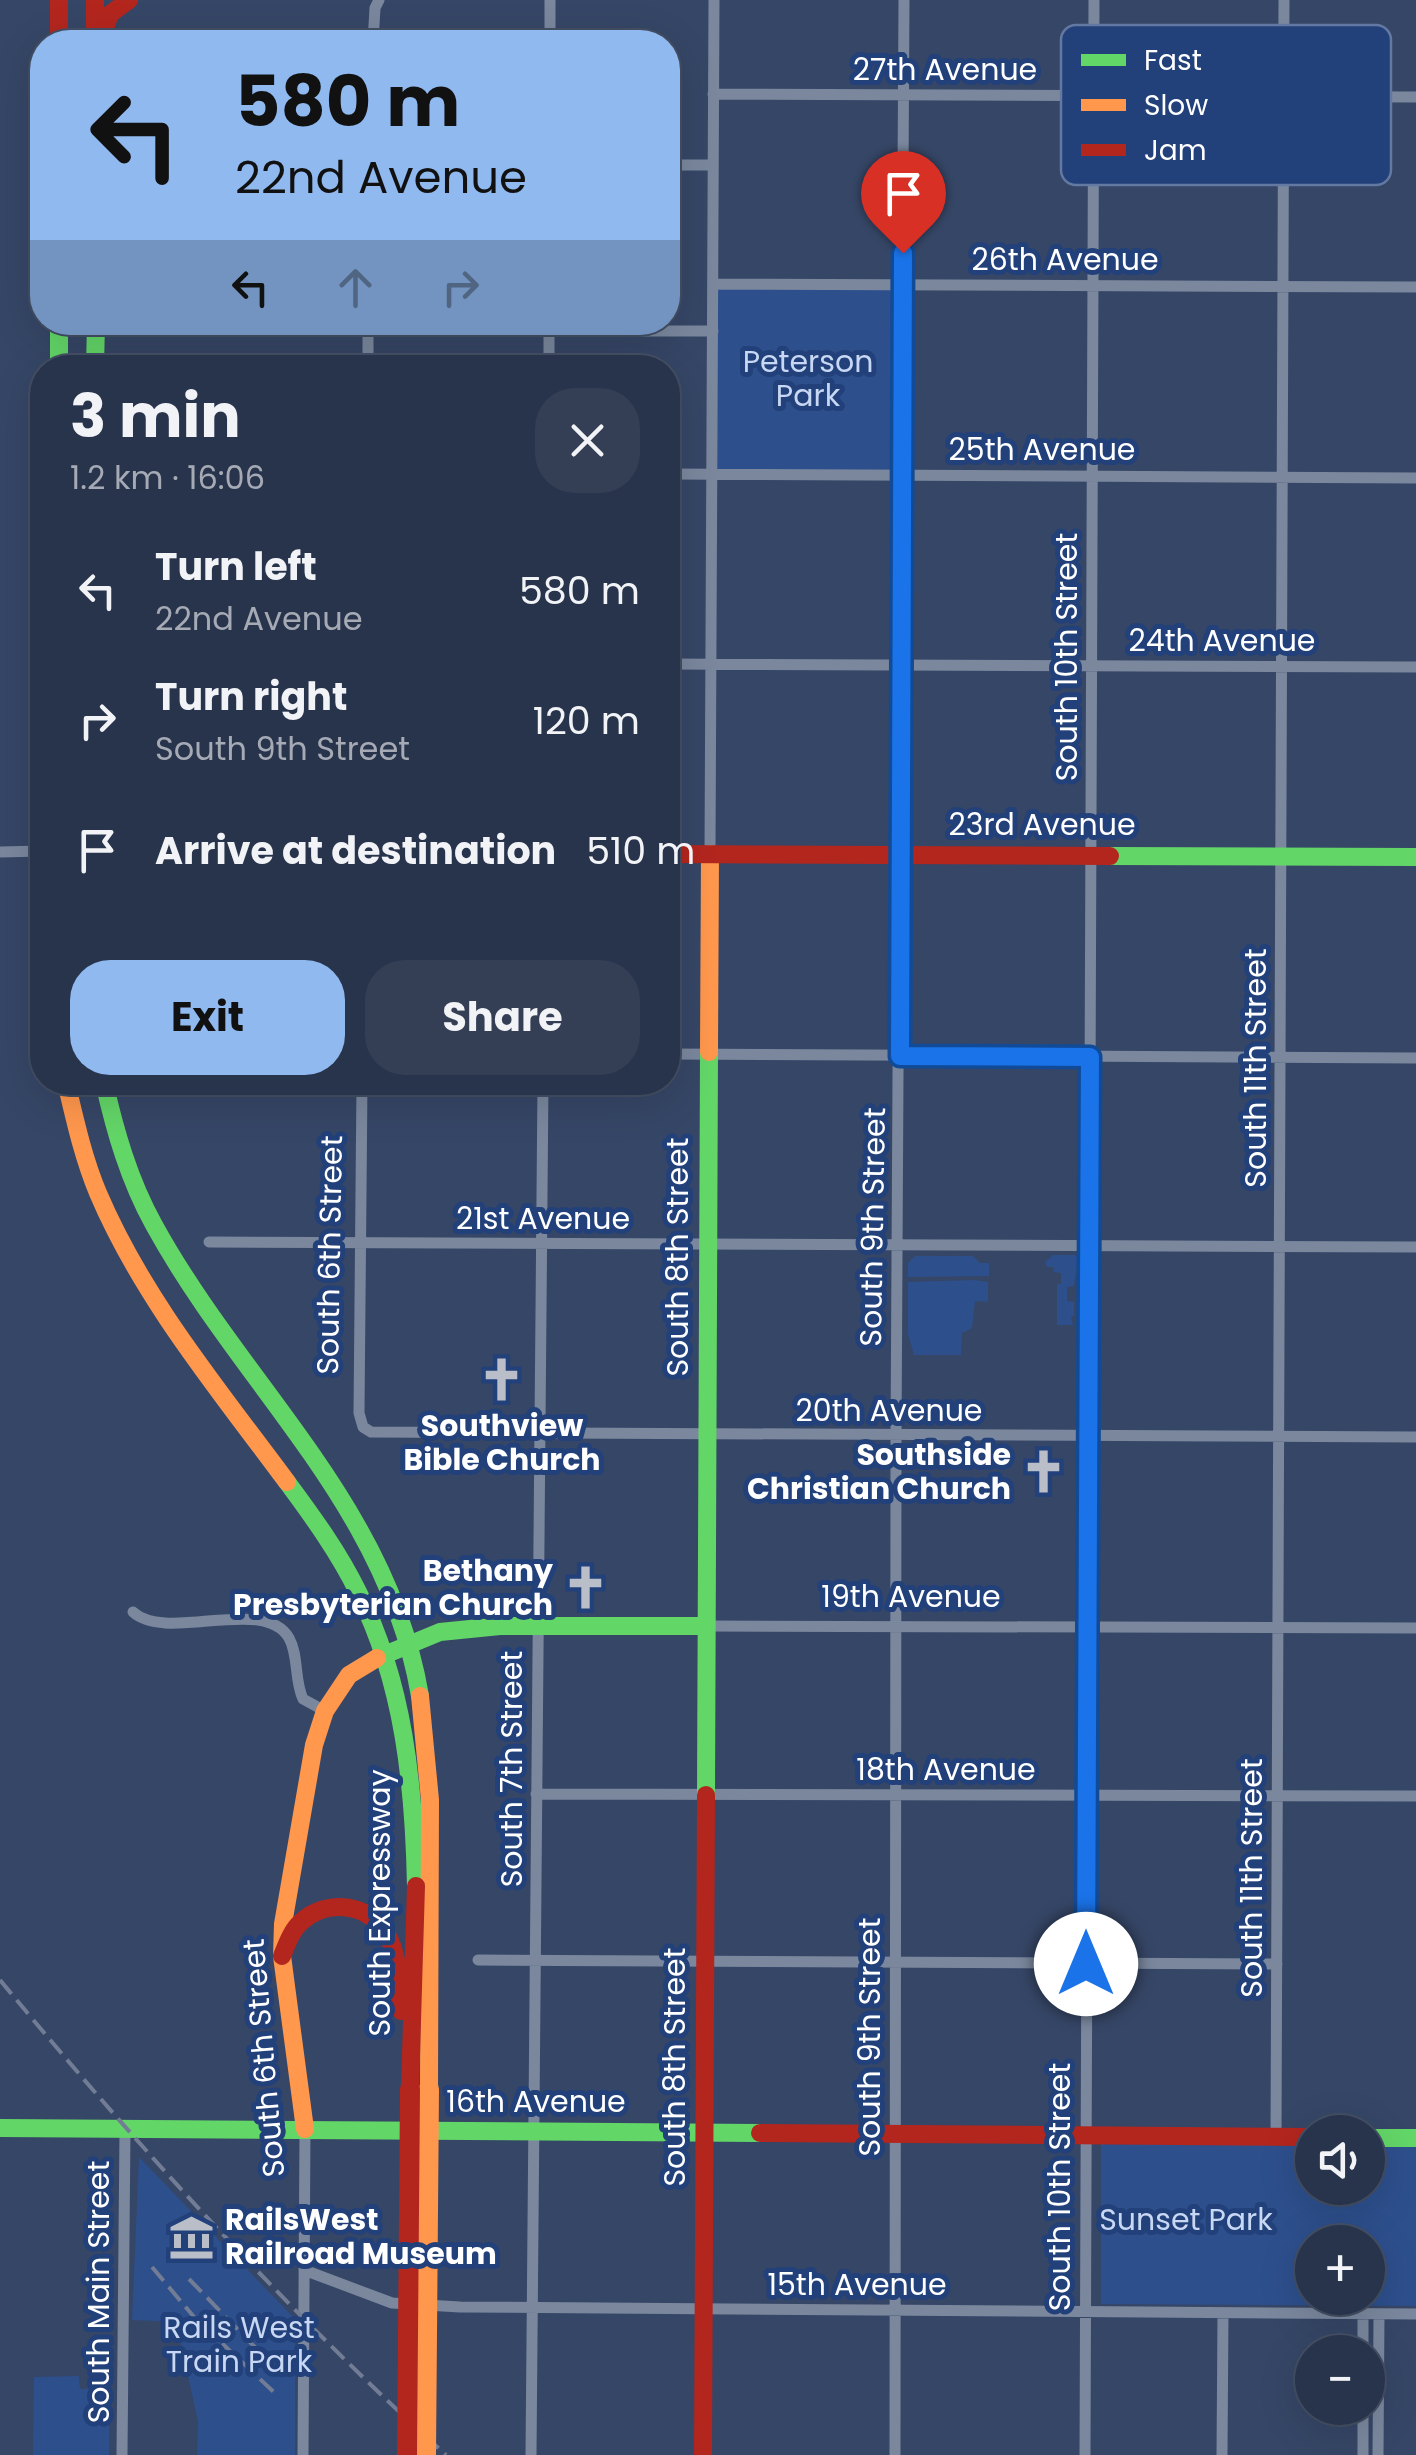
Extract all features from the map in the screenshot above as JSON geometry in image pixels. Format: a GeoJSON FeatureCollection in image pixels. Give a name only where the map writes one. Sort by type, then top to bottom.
{"type":"FeatureCollection","features":[{"type":"Feature","properties":{"kind":"main road"},"geometry":{"type":"LineString","coordinates":[[59,0],[59,30]]}},
{"type":"Feature","properties":{"kind":"main road"},"geometry":{"type":"LineString","coordinates":[[95,0],[97,30]]}},
{"type":"Feature","properties":{"kind":"main road"},"geometry":{"type":"LineString","coordinates":[[103,30],[110,14],[129,0]]}},
{"type":"Feature","properties":{"kind":"main road","name":"23rd Avenue"},"geometry":{"type":"LineString","coordinates":[[680,854],[1416,857]]}},
{"type":"Feature","properties":{"kind":"main road","name":"South 8th Street"},"geometry":{"type":"LineString","coordinates":[[703,2455],[710,854]]}},
{"type":"Feature","properties":{"kind":"main road","name":"South Expressway"},"geometry":{"type":"LineString","coordinates":[[69,1095],[86,1162],[128,1259],[341,1560],[384,1653],[404,1727],[414,1796],[426,2455]]}},
{"type":"Feature","properties":{"kind":"main road","name":"South Expressway"},"geometry":{"type":"LineString","coordinates":[[108,1095],[125,1159],[152,1222],[190,1286],[353,1514],[388,1584],[423,1704],[432,1779],[408,2455]]}},
{"type":"Feature","properties":{"kind":"main road","name":"19th Avenue"},"geometry":{"type":"LineString","coordinates":[[408,1642],[476,1627],[706,1626]]}},
{"type":"Feature","properties":{"kind":"main road","name":"South 6th Street"},"geometry":{"type":"LineString","coordinates":[[306,2129],[282,1956],[287,1894],[314,1745],[316,1707],[349,1675],[408,1642]]}},
{"type":"Feature","properties":{"kind":"main road"},"geometry":{"type":"LineString","coordinates":[[282,1956],[300,1923],[322,1909],[350,1907],[382,1926],[394,1954],[419,2089]]}},
{"type":"Feature","properties":{"kind":"main road","name":"16th Avenue"},"geometry":{"type":"LineString","coordinates":[[0,2128],[1295,2138]]}},
{"type":"Feature","properties":{"kind":"main road"},"geometry":{"type":"LineString","coordinates":[[1385,2138],[1416,2138]]}},
{"type":"Feature","properties":{"kind":"street"},"geometry":{"type":"LineString","coordinates":[[550,0],[550,30]]}},
{"type":"Feature","properties":{"kind":"street","name":"South 8th Street"},"geometry":{"type":"LineString","coordinates":[[710,854],[714,0]]}},
{"type":"Feature","properties":{"kind":"street","name":"South 9th Street"},"geometry":{"type":"LineString","coordinates":[[895,2455],[904,0]]}},
{"type":"Feature","properties":{"kind":"street"},"geometry":{"type":"LineString","coordinates":[[374,30],[377,4]]}},
{"type":"Feature","properties":{"kind":"street","name":"27th Avenue"},"geometry":{"type":"LineString","coordinates":[[714,94],[1061,95]]}},
{"type":"Feature","properties":{"kind":"street","name":"27th Avenue"},"geometry":{"type":"LineString","coordinates":[[1391,97],[1416,97]]}},
{"type":"Feature","properties":{"kind":"street"},"geometry":{"type":"LineString","coordinates":[[680,165],[713,165]]}},
{"type":"Feature","properties":{"kind":"street","name":"South 10th Street"},"geometry":{"type":"LineString","coordinates":[[1085,2455],[1094,185]]}},
{"type":"Feature","properties":{"kind":"street","name":"South 11th Street"},"geometry":{"type":"LineString","coordinates":[[1276,2137],[1284,185]]}},
{"type":"Feature","properties":{"kind":"street","name":"26th Avenue"},"geometry":{"type":"LineString","coordinates":[[713,284],[1416,287]]}},
{"type":"Feature","properties":{"kind":"street"},"geometry":{"type":"LineString","coordinates":[[680,331],[713,332]]}},
{"type":"Feature","properties":{"kind":"street","name":"25th Avenue"},"geometry":{"type":"LineString","coordinates":[[680,474],[1416,478]]}},
{"type":"Feature","properties":{"kind":"street","name":"24th Avenue"},"geometry":{"type":"LineString","coordinates":[[680,664],[1416,667]]}},
{"type":"Feature","properties":{"kind":"street"},"geometry":{"type":"LineString","coordinates":[[0,852],[30,851]]}},
{"type":"Feature","properties":{"kind":"street"},"geometry":{"type":"LineString","coordinates":[[680,1054],[1416,1058]]}},
{"type":"Feature","properties":{"kind":"street","name":"South 6th Street"},"geometry":{"type":"LineString","coordinates":[[362,1095],[359,1413],[364,1427]]}},
{"type":"Feature","properties":{"kind":"street","name":"South 7th Street"},"geometry":{"type":"LineString","coordinates":[[531,2455],[542,1095]]}},
{"type":"Feature","properties":{"kind":"street","name":"21st Avenue"},"geometry":{"type":"LineString","coordinates":[[209,1242],[1416,1247]]}},
{"type":"Feature","properties":{"kind":"street","name":"20th Avenue"},"geometry":{"type":"LineString","coordinates":[[364,1427],[381,1434],[1416,1438]]}},
{"type":"Feature","properties":{"kind":"street"},"geometry":{"type":"LineString","coordinates":[[134,1612],[149,1620],[276,1624],[293,1648],[300,1693],[316,1707]]}},
{"type":"Feature","properties":{"kind":"street","name":"19th Avenue"},"geometry":{"type":"LineString","coordinates":[[706,1626],[1416,1628]]}},
{"type":"Feature","properties":{"kind":"street","name":"18th Avenue"},"geometry":{"type":"LineString","coordinates":[[536,1794],[1416,1796]]}},
{"type":"Feature","properties":{"kind":"street"},"geometry":{"type":"LineString","coordinates":[[478,1960],[1276,1964]]}},
{"type":"Feature","properties":{"kind":"street","name":"South Main Street"},"geometry":{"type":"LineString","coordinates":[[122,2455],[125,2129]]}},
{"type":"Feature","properties":{"kind":"street","name":"South 6th Street"},"geometry":{"type":"LineString","coordinates":[[302,2455],[306,2129]]}},
{"type":"Feature","properties":{"kind":"street","name":"15th Avenue"},"geometry":{"type":"LineString","coordinates":[[304,2270],[392,2302],[704,2310],[1295,2314]]}},
{"type":"Feature","properties":{"kind":"street"},"geometry":{"type":"LineString","coordinates":[[1222,2455],[1223,2313]]}},
{"type":"Feature","properties":{"kind":"street","name":"15th Avenue"},"geometry":{"type":"LineString","coordinates":[[1385,2314],[1416,2314]]}},
{"type":"Feature","properties":{"kind":"street"},"geometry":{"type":"LineString","coordinates":[[1378,2455],[1379,2315]]}},
{"type":"Feature","properties":{"kind":"street"},"geometry":{"type":"LineString","coordinates":[[1363,2425],[1363,2455]]}},
{"type":"Feature","properties":{"kind":"green space","name":"Peterson Park"},"geometry":{"type":"Polygon","coordinates":[[[713,284],[903,285],[902,475],[712,474],[713,284]]]}},
{"type":"Feature","properties":{"kind":"green space"},"geometry":{"type":"Polygon","coordinates":[[[1053,1255],[1078,1258],[1074,1286],[1067,1287],[1067,1301],[1074,1302],[1073,1325],[1057,1325],[1057,1284],[1061,1284],[1061,1273],[1054,1272],[1045,1262],[1053,1255]]]}},
{"type":"Feature","properties":{"kind":"green space"},"geometry":{"type":"Polygon","coordinates":[[[915,1256],[973,1256],[980,1263],[989,1263],[989,1276],[908,1277],[908,1263],[915,1256]]]}},
{"type":"Feature","properties":{"kind":"green space"},"geometry":{"type":"Polygon","coordinates":[[[908,1282],[988,1282],[988,1302],[975,1301],[972,1328],[962,1333],[961,1355],[914,1355],[908,1334],[908,1282]]]}},
{"type":"Feature","properties":{"kind":"green space","name":"Sunset Park"},"geometry":{"type":"Polygon","coordinates":[[[1101,2136],[1264,2137],[1275,2146],[1295,2146],[1295,2205],[1385,2205],[1385,2146],[1416,2146],[1416,2306],[1385,2306],[1385,2225],[1295,2225],[1295,2305],[1101,2304],[1101,2136]]]}},
{"type":"Feature","properties":{"kind":"green space","name":"Rails West Train Park"},"geometry":{"type":"Polygon","coordinates":[[[139,2157],[295,2319],[295,2455],[197,2455],[198,2421],[176,2322],[132,2320],[139,2157]]]}},
{"type":"Feature","properties":{"kind":"green space"},"geometry":{"type":"Polygon","coordinates":[[[79,2376],[80,2389],[109,2389],[109,2455],[33,2455],[34,2377],[79,2376]]]}},
{"type":"Feature","properties":{"kind":"railway"},"geometry":{"type":"LineString","coordinates":[[0,1980],[215,2226],[328,2343],[446,2455]]}},
{"type":"Feature","properties":{"kind":"railway"},"geometry":{"type":"LineString","coordinates":[[152,2267],[194,2317],[278,2396]]}},
{"type":"Feature","properties":{"kind":"railway"},"geometry":{"type":"LineString","coordinates":[[189,2279],[277,2370]]}},
{"type":"Feature","properties":{"kind":"traffic: fast"},"geometry":{"type":"LineString","coordinates":[[59,335],[59,355]]}},
{"type":"Feature","properties":{"kind":"traffic: fast"},"geometry":{"type":"LineString","coordinates":[[95,355],[96,335]]}},
{"type":"Feature","properties":{"kind":"traffic: fast"},"geometry":{"type":"LineString","coordinates":[[1110,856],[1416,857]]}},
{"type":"Feature","properties":{"kind":"traffic: fast"},"geometry":{"type":"LineString","coordinates":[[706,1795],[709,1052]]}},
{"type":"Feature","properties":{"kind":"traffic: fast"},"geometry":{"type":"LineString","coordinates":[[107,1095],[124,1155],[154,1225],[190,1284],[345,1506],[377,1565],[403,1628],[420,1696]]}},
{"type":"Feature","properties":{"kind":"traffic: fast"},"geometry":{"type":"LineString","coordinates":[[287,1482],[351,1578],[386,1662],[409,1773],[416,1886]]}},
{"type":"Feature","properties":{"kind":"traffic: fast"},"geometry":{"type":"LineString","coordinates":[[377,1658],[440,1632],[500,1626],[706,1626]]}},
{"type":"Feature","properties":{"kind":"traffic: fast"},"geometry":{"type":"LineString","coordinates":[[0,2128],[760,2133]]}},
{"type":"Feature","properties":{"kind":"traffic: fast"},"geometry":{"type":"LineString","coordinates":[[1385,2138],[1416,2138]]}},
{"type":"Feature","properties":{"kind":"traffic: slow"},"geometry":{"type":"LineString","coordinates":[[709,1052],[710,854]]}},
{"type":"Feature","properties":{"kind":"traffic: slow"},"geometry":{"type":"LineString","coordinates":[[69,1095],[93,1179],[137,1270],[184,1343],[287,1482]]}},
{"type":"Feature","properties":{"kind":"traffic: slow"},"geometry":{"type":"LineString","coordinates":[[305,2129],[282,1956],[283,1924],[314,1745],[325,1711],[349,1675],[377,1658]]}},
{"type":"Feature","properties":{"kind":"traffic: slow"},"geometry":{"type":"LineString","coordinates":[[420,1696],[430,1800],[429,2089]]}},
{"type":"Feature","properties":{"kind":"traffic: slow"},"geometry":{"type":"LineString","coordinates":[[426,2455],[429,2089]]}},
{"type":"Feature","properties":{"kind":"traffic: jam"},"geometry":{"type":"LineString","coordinates":[[59,0],[59,30]]}},
{"type":"Feature","properties":{"kind":"traffic: jam"},"geometry":{"type":"LineString","coordinates":[[95,0],[95,30]]}},
{"type":"Feature","properties":{"kind":"traffic: jam"},"geometry":{"type":"LineString","coordinates":[[104,30],[110,14],[129,0]]}},
{"type":"Feature","properties":{"kind":"traffic: jam"},"geometry":{"type":"LineString","coordinates":[[680,854],[1110,856]]}},
{"type":"Feature","properties":{"kind":"traffic: jam"},"geometry":{"type":"LineString","coordinates":[[703,2455],[706,1795]]}},
{"type":"Feature","properties":{"kind":"traffic: jam"},"geometry":{"type":"LineString","coordinates":[[410,2089],[416,1886]]}},
{"type":"Feature","properties":{"kind":"traffic: jam"},"geometry":{"type":"LineString","coordinates":[[282,1956],[295,1929],[311,1914],[335,1907],[359,1910],[379,1924],[391,1944],[401,2011]]}},
{"type":"Feature","properties":{"kind":"traffic: jam"},"geometry":{"type":"LineString","coordinates":[[407,2455],[410,2089]]}},
{"type":"Feature","properties":{"kind":"traffic: jam"},"geometry":{"type":"LineString","coordinates":[[760,2133],[1295,2137]]}},
{"type":"Feature","properties":{"kind":"place","name":"Southview Bible Church"},"geometry":{"type":"Point","coordinates":[502,1379]}},
{"type":"Feature","properties":{"kind":"place","name":"Southside Christian Church"},"geometry":{"type":"Point","coordinates":[1044,1472]}},
{"type":"Feature","properties":{"kind":"place","name":"Bethany Presbyterian Church"},"geometry":{"type":"Point","coordinates":[586,1588]}},
{"type":"Feature","properties":{"kind":"place","name":"RailsWest Railroad Museum"},"geometry":{"type":"Point","coordinates":[192,2237]}},
{"type":"Feature","properties":{"kind":"route"},"geometry":{"type":"LineString","coordinates":[[903,253],[900,1056],[1090,1057],[1086,1964]]}}]}
